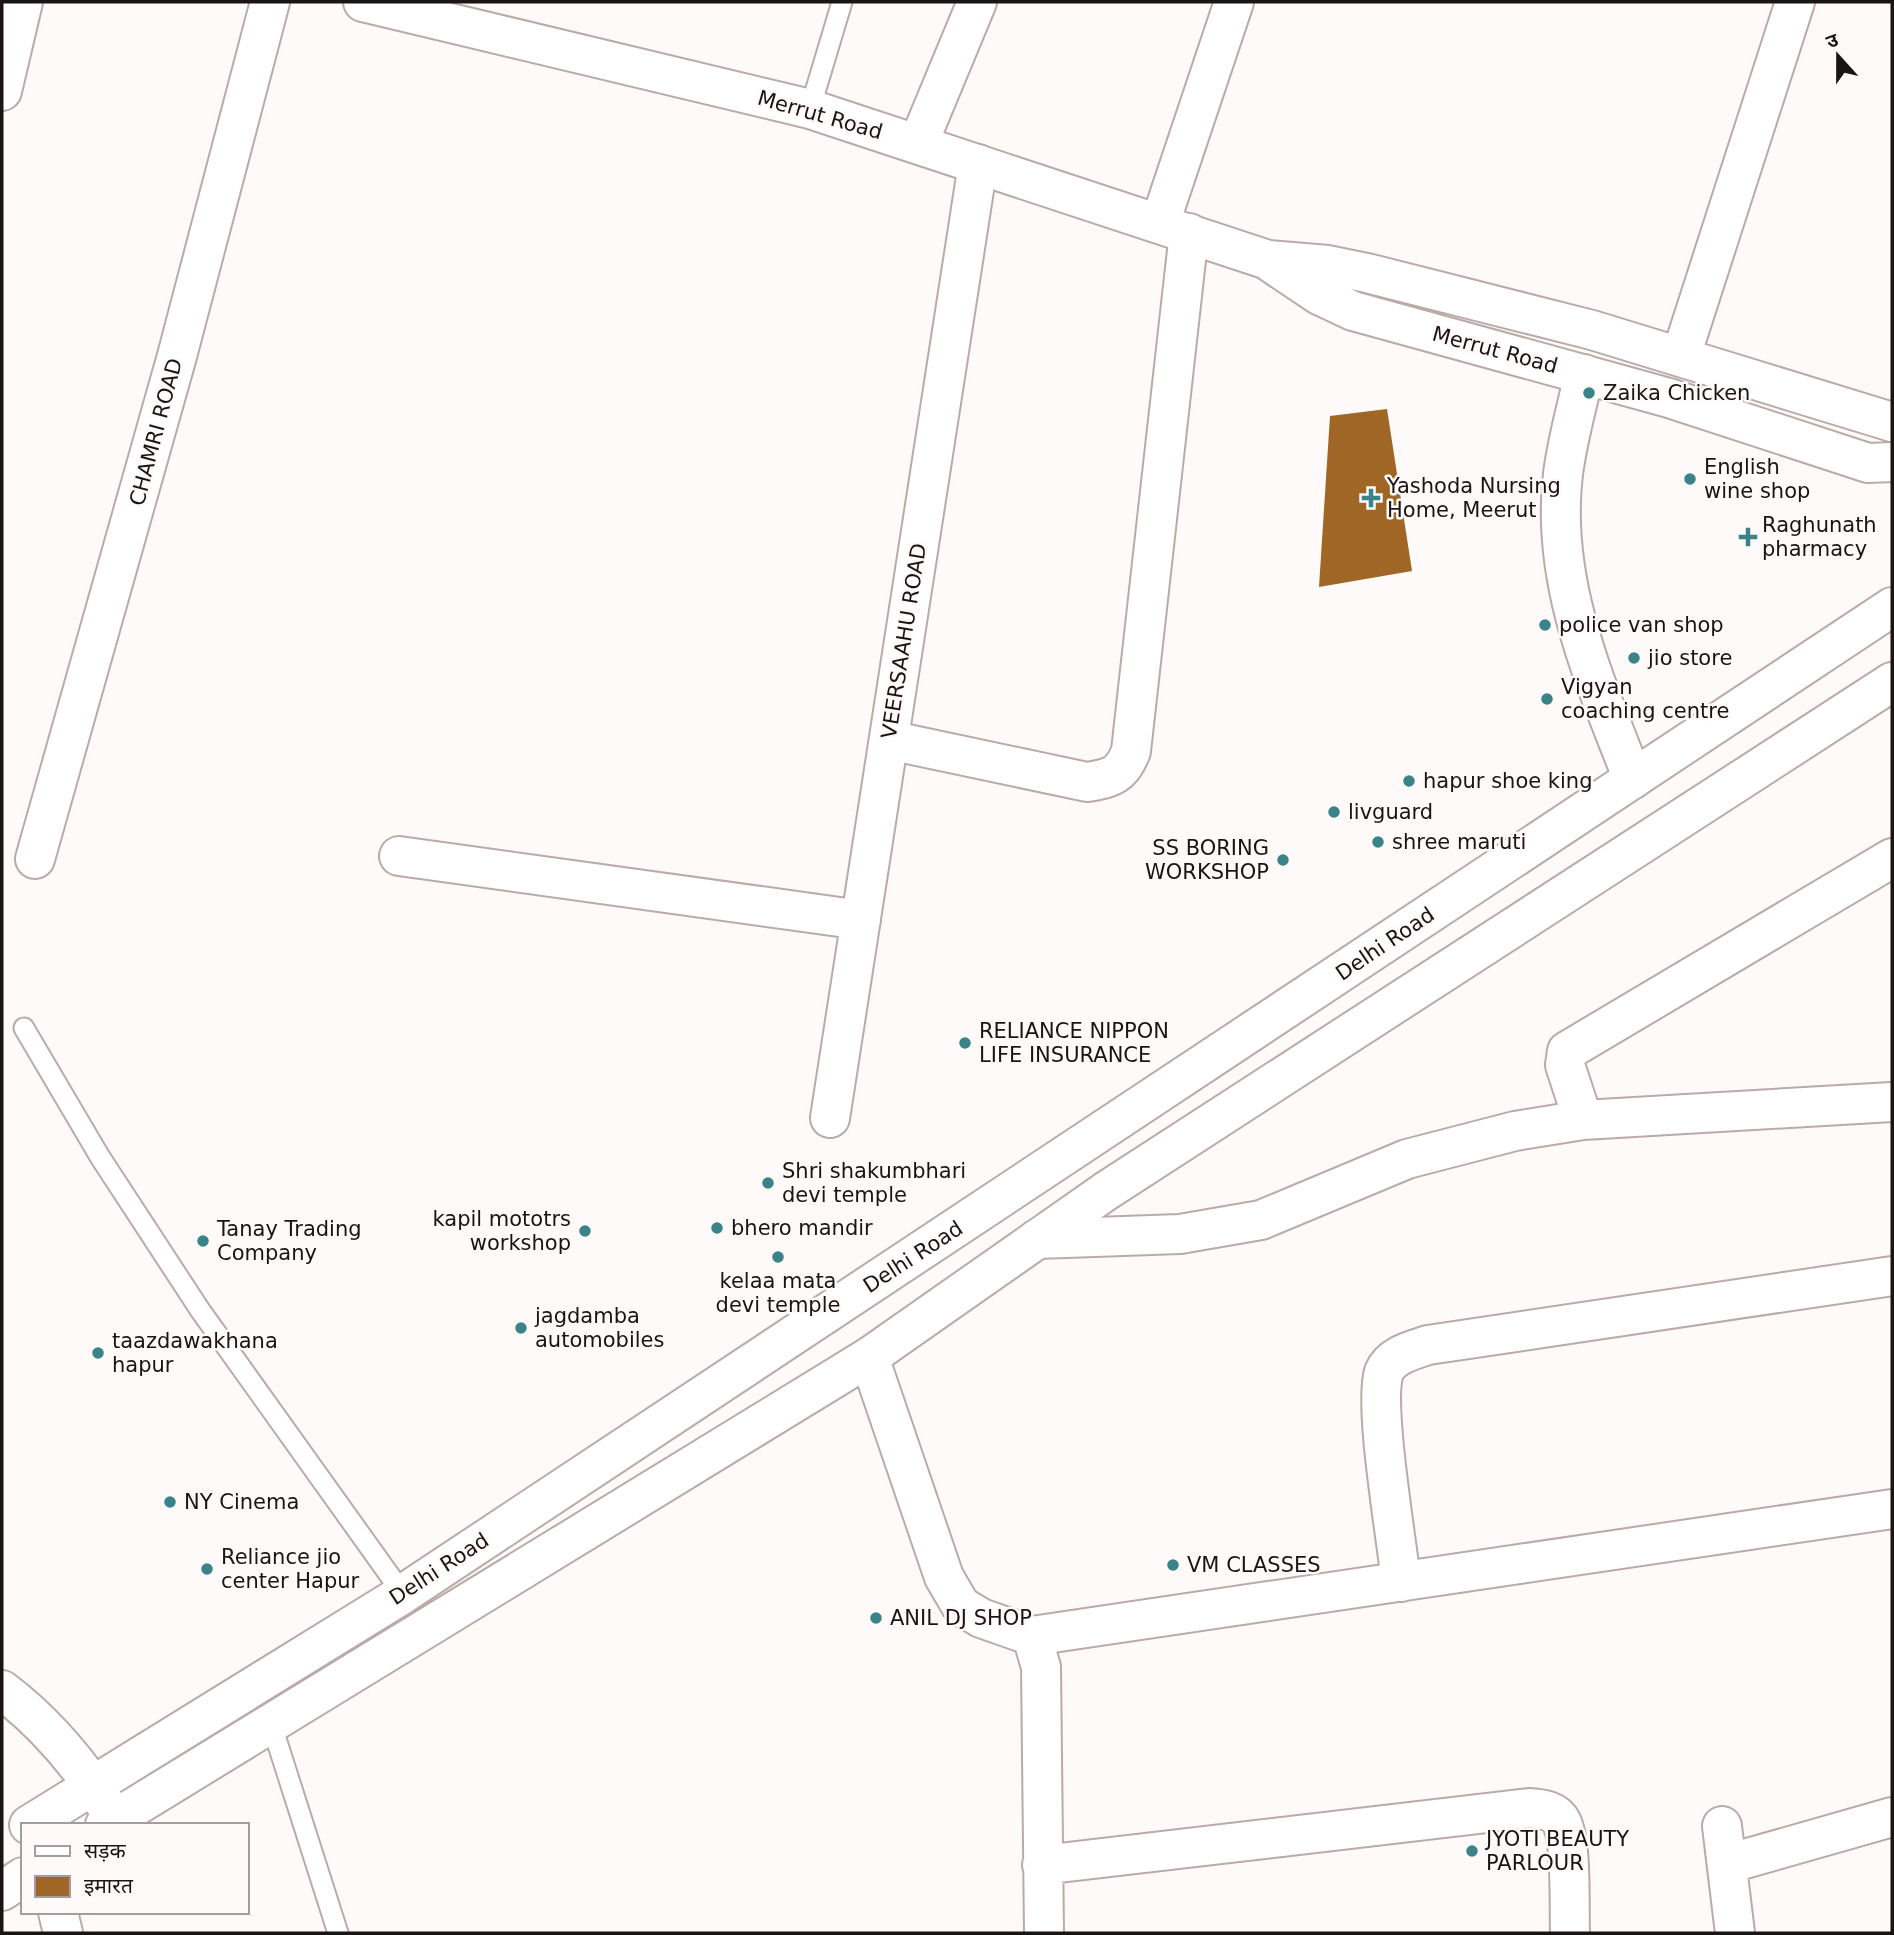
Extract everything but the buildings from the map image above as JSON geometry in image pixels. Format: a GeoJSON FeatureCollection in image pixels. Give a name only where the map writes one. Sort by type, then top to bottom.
{"type":"FeatureCollection","features":[{"type":"Feature","properties":{"kind":"street"},"geometry":{"type":"LineString","coordinates":[[2,90],[23,2]]}},
{"type":"Feature","properties":{"kind":"street","name":"CHAMRI ROAD"},"geometry":{"type":"LineString","coordinates":[[35,859],[174,369],[270,2]]}},
{"type":"Feature","properties":{"kind":"street","name":"Merrut Road"},"geometry":{"type":"LineString","coordinates":[[363,2],[810,109],[1268,260],[1328,265],[1367,273],[1681,356],[1892,422]]}},
{"type":"Feature","properties":{"kind":"street"},"geometry":{"type":"LineString","coordinates":[[918,144],[977,2]]}},
{"type":"Feature","properties":{"kind":"street"},"geometry":{"type":"LineString","coordinates":[[889,740],[1087,782],[1112,778],[1124,769],[1131,751],[1175,228],[1234,2]]}},
{"type":"Feature","properties":{"kind":"street"},"geometry":{"type":"LineString","coordinates":[[1681,356],[1795,2]]}},
{"type":"Feature","properties":{"kind":"street","name":"VEERSAAHU ROAD"},"geometry":{"type":"LineString","coordinates":[[830,1118],[978,164]]}},
{"type":"Feature","properties":{"kind":"street","name":"Merrut Road"},"geometry":{"type":"LineString","coordinates":[[1268,260],[1319,295],[1353,311],[1669,398],[1868,463],[1892,462]]}},
{"type":"Feature","properties":{"kind":"street"},"geometry":{"type":"LineString","coordinates":[[1584,374],[1563,475],[1566,581],[1587,659],[1633,779]]}},
{"type":"Feature","properties":{"kind":"street","name":"Delhi Road"},"geometry":{"type":"LineString","coordinates":[[34,1823],[93,1783],[403,1594],[1892,607]]}},
{"type":"Feature","properties":{"kind":"street","name":"Delhi Road"},"geometry":{"type":"LineString","coordinates":[[110,1822],[869,1357],[1106,1191],[1892,682]]}},
{"type":"Feature","properties":{"kind":"street"},"geometry":{"type":"LineString","coordinates":[[399,856],[861,920]]}},
{"type":"Feature","properties":{"kind":"street"},"geometry":{"type":"LineString","coordinates":[[1583,1121],[1565,1065],[1567,1051],[1892,858]]}},
{"type":"Feature","properties":{"kind":"street"},"geometry":{"type":"LineString","coordinates":[[1037,1239],[1180,1234],[1261,1220],[1407,1158],[1515,1132],[1583,1121],[1892,1102]]}},
{"type":"Feature","properties":{"kind":"street"},"geometry":{"type":"LineString","coordinates":[[967,1222],[996,1267]]}},
{"type":"Feature","properties":{"kind":"street"},"geometry":{"type":"LineString","coordinates":[[1401,1582],[1381,1404],[1385,1371],[1401,1354],[1428,1345],[1892,1276]]}},
{"type":"Feature","properties":{"kind":"street"},"geometry":{"type":"LineString","coordinates":[[869,1357],[944,1577],[961,1606],[981,1618],[1032,1636],[1892,1511]]}},
{"type":"Feature","properties":{"kind":"street"},"geometry":{"type":"LineString","coordinates":[[463,1554],[485,1592]]}},
{"type":"Feature","properties":{"kind":"street"},"geometry":{"type":"LineString","coordinates":[[1032,1636],[1041,1667],[1044,1933]]}},
{"type":"Feature","properties":{"kind":"street"},"geometry":{"type":"LineString","coordinates":[[2,1690],[32,1714],[68,1749],[93,1783],[110,1822]]}},
{"type":"Feature","properties":{"kind":"street"},"geometry":{"type":"LineString","coordinates":[[1042,1865],[1529,1808],[1547,1809],[1562,1822],[1566,1845],[1570,1933]]}},
{"type":"Feature","properties":{"kind":"street"},"geometry":{"type":"LineString","coordinates":[[1727,1864],[1892,1817]]}},
{"type":"Feature","properties":{"kind":"street"},"geometry":{"type":"LineString","coordinates":[[1722,1826],[1735,1933]]}},
{"type":"Feature","properties":{"kind":"street","name":"Delhi Road"},"geometry":{"type":"LineString","coordinates":[[2,1842],[21,1831]]}},
{"type":"Feature","properties":{"kind":"street"},"geometry":{"type":"LineString","coordinates":[[2,1891],[21,1878]]}},
{"type":"Feature","properties":{"kind":"street"},"geometry":{"type":"LineString","coordinates":[[58,1914],[63,1933]]}},
{"type":"Feature","properties":{"kind":"lane"},"geometry":{"type":"LineString","coordinates":[[810,109],[842,2]]}},
{"type":"Feature","properties":{"kind":"lane"},"geometry":{"type":"LineString","coordinates":[[24,1028],[100,1157],[200,1310],[403,1594]]}},
{"type":"Feature","properties":{"kind":"lane"},"geometry":{"type":"LineString","coordinates":[[271,1723],[338,1933]]}},
{"type":"Feature","properties":{"kind":"place","name":"Zaika Chicken"},"geometry":{"type":"Point","coordinates":[1589,393]}},
{"type":"Feature","properties":{"kind":"place","name":"English wine shop"},"geometry":{"type":"Point","coordinates":[1690,479]}},
{"type":"Feature","properties":{"kind":"place","name":"Yashoda Nursing Home, Meerut"},"geometry":{"type":"Point","coordinates":[1371,498]}},
{"type":"Feature","properties":{"kind":"place","name":"Raghunath pharmacy"},"geometry":{"type":"Point","coordinates":[1748,537]}},
{"type":"Feature","properties":{"kind":"place","name":"police van shop"},"geometry":{"type":"Point","coordinates":[1545,625]}},
{"type":"Feature","properties":{"kind":"place","name":"jio store"},"geometry":{"type":"Point","coordinates":[1634,658]}},
{"type":"Feature","properties":{"kind":"place","name":"Vigyan coaching centre"},"geometry":{"type":"Point","coordinates":[1547,699]}},
{"type":"Feature","properties":{"kind":"place","name":"hapur shoe king"},"geometry":{"type":"Point","coordinates":[1409,781]}},
{"type":"Feature","properties":{"kind":"place","name":"livguard"},"geometry":{"type":"Point","coordinates":[1334,812]}},
{"type":"Feature","properties":{"kind":"place","name":"shree maruti"},"geometry":{"type":"Point","coordinates":[1378,842]}},
{"type":"Feature","properties":{"kind":"place","name":"SS BORING WORKSHOP"},"geometry":{"type":"Point","coordinates":[1283,860]}},
{"type":"Feature","properties":{"kind":"place","name":"RELIANCE NIPPON LIFE INSURANCE"},"geometry":{"type":"Point","coordinates":[965,1043]}},
{"type":"Feature","properties":{"kind":"place","name":"Shri shakumbhari devi temple"},"geometry":{"type":"Point","coordinates":[768,1183]}},
{"type":"Feature","properties":{"kind":"place","name":"bhero mandir"},"geometry":{"type":"Point","coordinates":[717,1228]}},
{"type":"Feature","properties":{"kind":"place","name":"kapil mototrs workshop"},"geometry":{"type":"Point","coordinates":[585,1231]}},
{"type":"Feature","properties":{"kind":"place","name":"Tanay Trading Company"},"geometry":{"type":"Point","coordinates":[203,1241]}},
{"type":"Feature","properties":{"kind":"place","name":"kelaa mata devi temple"},"geometry":{"type":"Point","coordinates":[778,1257]}},
{"type":"Feature","properties":{"kind":"place","name":"jagdamba automobiles"},"geometry":{"type":"Point","coordinates":[521,1328]}},
{"type":"Feature","properties":{"kind":"place","name":"taazdawakhana hapur"},"geometry":{"type":"Point","coordinates":[98,1353]}},
{"type":"Feature","properties":{"kind":"place","name":"NY Cinema"},"geometry":{"type":"Point","coordinates":[170,1502]}},
{"type":"Feature","properties":{"kind":"place","name":"VM CLASSES"},"geometry":{"type":"Point","coordinates":[1173,1565]}},
{"type":"Feature","properties":{"kind":"place","name":"Reliance jio center Hapur"},"geometry":{"type":"Point","coordinates":[207,1569]}},
{"type":"Feature","properties":{"kind":"place","name":"ANIL DJ SHOP"},"geometry":{"type":"Point","coordinates":[876,1618]}},
{"type":"Feature","properties":{"kind":"place","name":"JYOTI BEAUTY PARLOUR"},"geometry":{"type":"Point","coordinates":[1472,1851]}}]}
